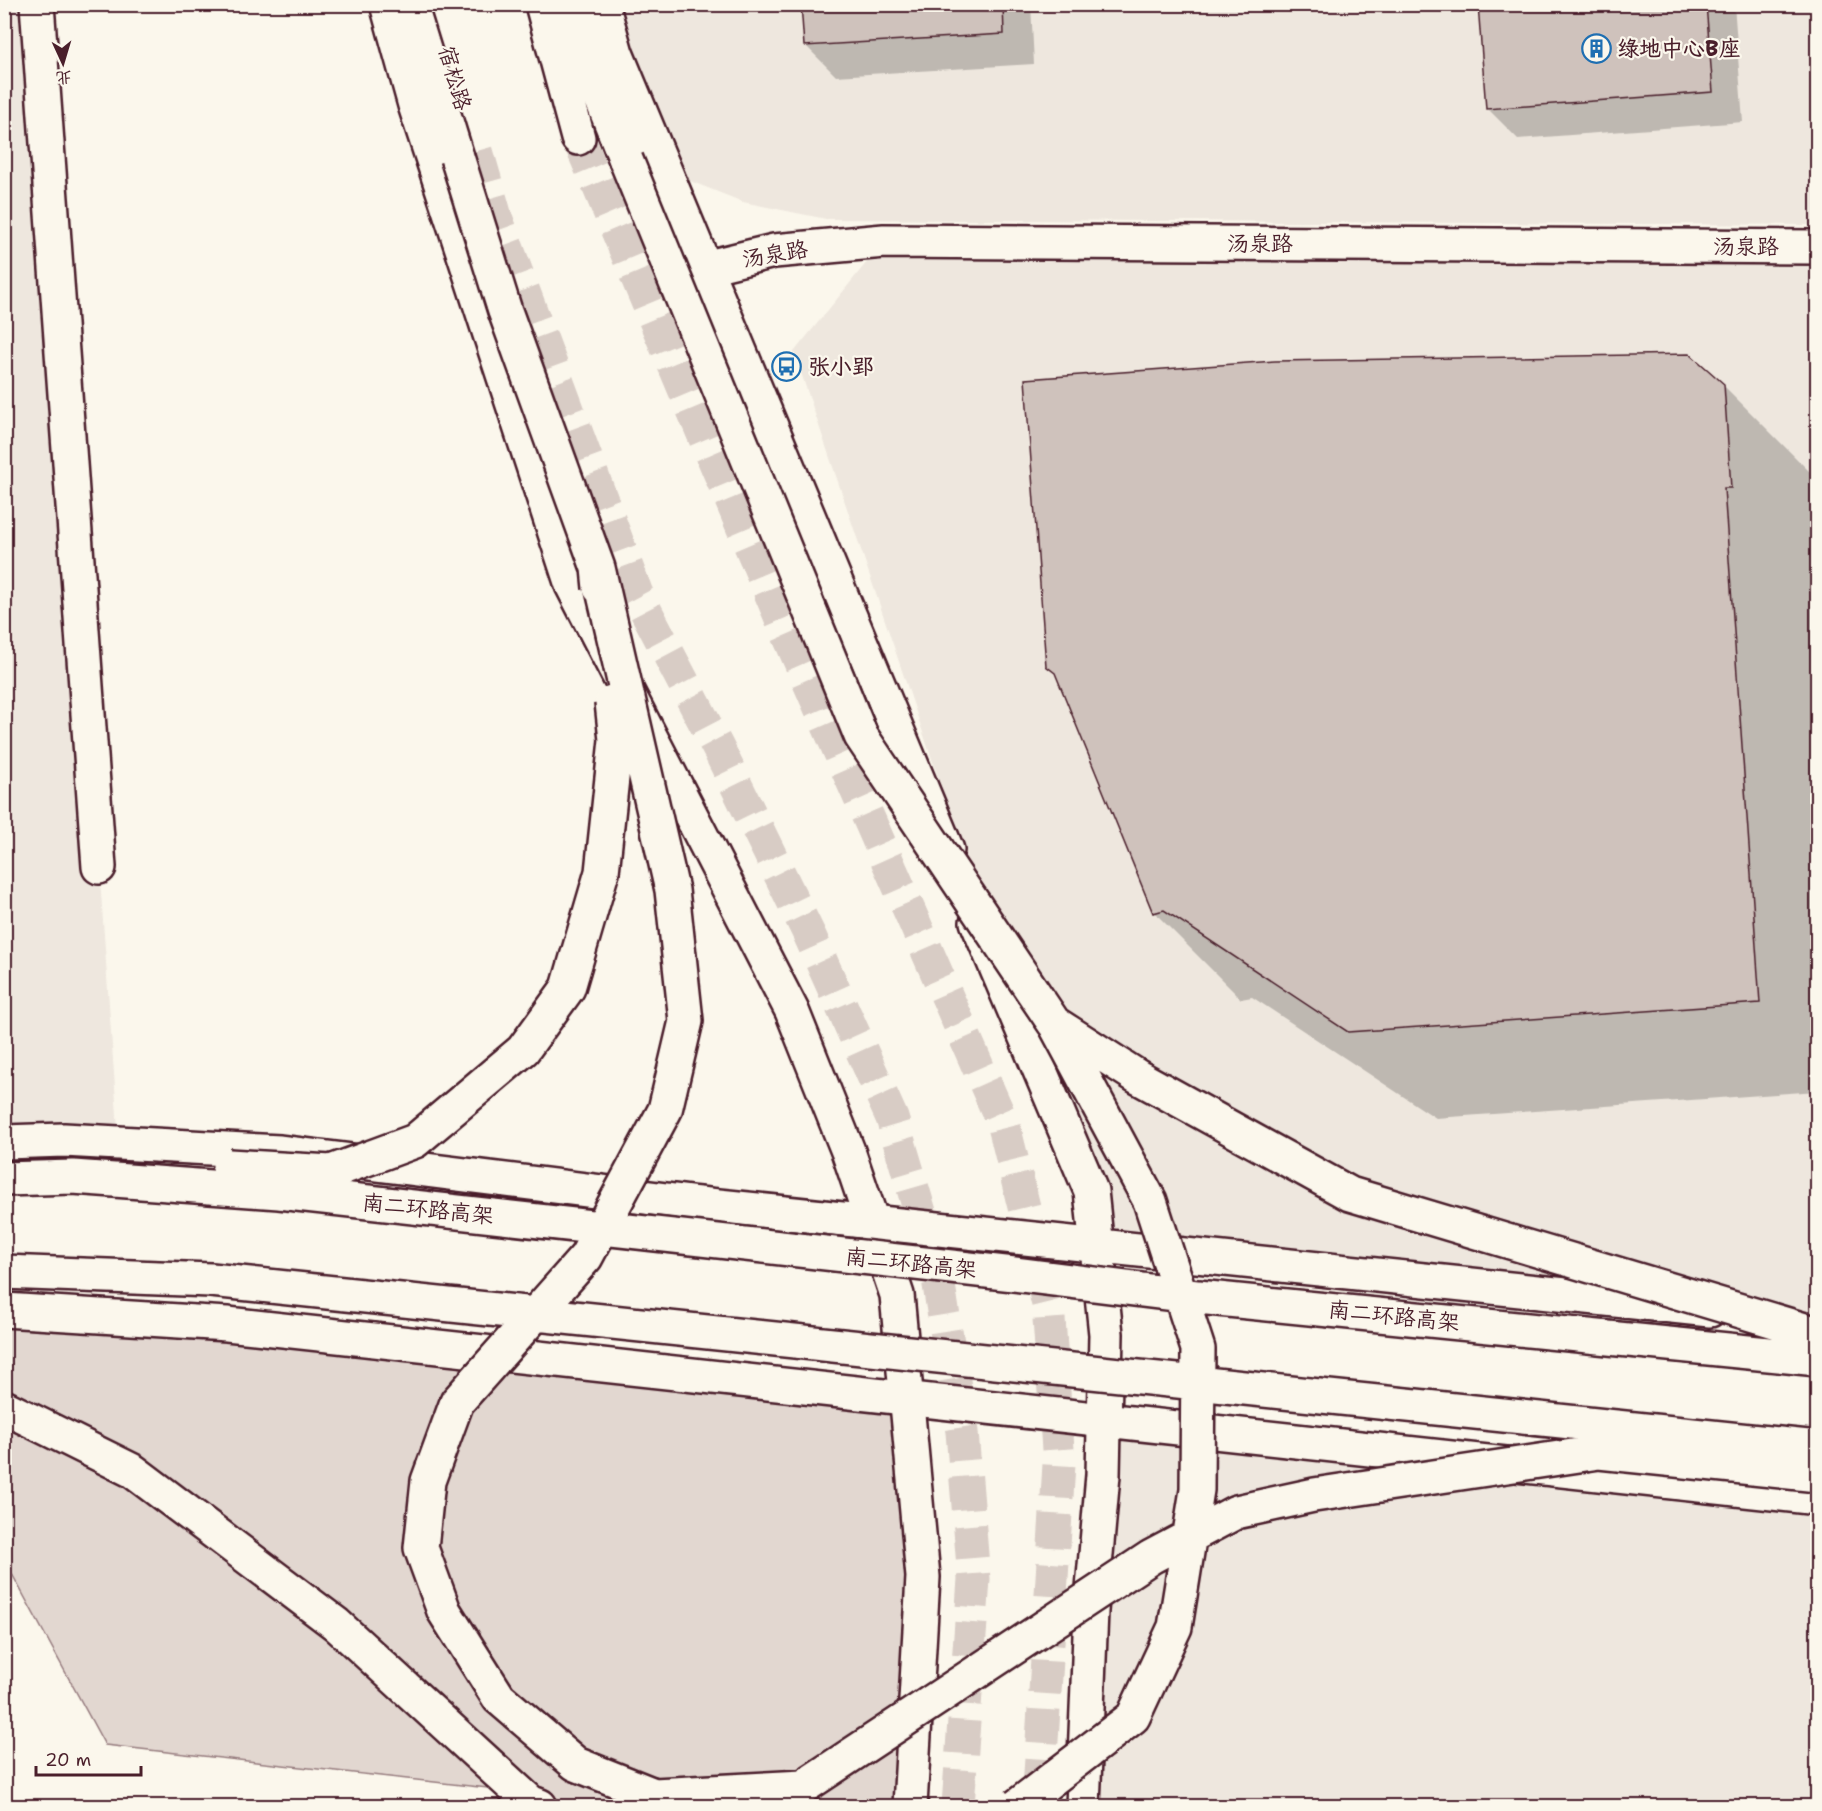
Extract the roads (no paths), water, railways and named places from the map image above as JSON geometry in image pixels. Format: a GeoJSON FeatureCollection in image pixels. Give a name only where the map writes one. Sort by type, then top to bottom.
{"type":"FeatureCollection","features":[{"type":"Feature","properties":{"kind":"main road"},"geometry":{"type":"LineString","coordinates":[[37,4],[99,867]]}},
{"type":"Feature","properties":{"kind":"main road"},"geometry":{"type":"LineString","coordinates":[[387,4],[415,105],[572,585],[792,1011],[848,1151],[897,1295],[923,1577],[910,1806]]}},
{"type":"Feature","properties":{"kind":"main road"},"geometry":{"type":"LineString","coordinates":[[403,60],[410,4]]}},
{"type":"Feature","properties":{"kind":"main road"},"geometry":{"type":"LineString","coordinates":[[410,4],[467,154],[505,312],[598,568],[672,890],[686,1021],[665,1110],[586,1257],[457,1402],[428,1481],[421,1548],[444,1611],[499,1698],[576,1764],[654,1795],[803,1787],[1151,1557],[1236,1512],[1314,1495],[1599,1452],[1818,1475]]}},
{"type":"Feature","properties":{"kind":"main road","name":"宿松路"},"geometry":{"type":"LineString","coordinates":[[434,4],[467,154]]}},
{"type":"Feature","properties":{"kind":"main road"},"geometry":{"type":"LineString","coordinates":[[542,4],[578,138]]}},
{"type":"Feature","properties":{"kind":"main road"},"geometry":{"type":"LineString","coordinates":[[582,6],[616,53],[1091,1191],[1106,1334],[1103,1475],[1091,1611],[1083,1806]]}},
{"type":"Feature","properties":{"kind":"main road"},"geometry":{"type":"LineString","coordinates":[[582,6],[590,70],[861,736],[1054,1023],[1150,1201],[1198,1349],[1197,1490],[1174,1627],[1133,1718],[1017,1806]]}},
{"type":"Feature","properties":{"kind":"main road","name":"汤泉路"},"geometry":{"type":"LineString","coordinates":[[704,268],[774,251],[884,241],[1818,247]]}},
{"type":"Feature","properties":{"kind":"main road"},"geometry":{"type":"LineString","coordinates":[[4,1160],[157,1162],[331,1172],[415,1141],[523,1050],[568,988],[602,872],[616,740],[598,568]]}},
{"type":"Feature","properties":{"kind":"main road"},"geometry":{"type":"LineString","coordinates":[[1054,1023],[1138,1077],[1350,1194],[1818,1334]]}},
{"type":"Feature","properties":{"kind":"main road"},"geometry":{"type":"LineString","coordinates":[[4,1142],[64,1140],[279,1152],[679,1202],[1818,1322]]}},
{"type":"Feature","properties":{"kind":"main road","name":"南二环路高架"},"geometry":{"type":"LineString","coordinates":[[4,1179],[73,1177],[279,1192],[1014,1274],[1198,1297],[1818,1359]]}},
{"type":"Feature","properties":{"kind":"main road"},"geometry":{"type":"LineString","coordinates":[[4,1272],[211,1280],[1818,1448]]}},
{"type":"Feature","properties":{"kind":"main road"},"geometry":{"type":"LineString","coordinates":[[4,1310],[227,1324],[1818,1498]]}},
{"type":"Feature","properties":{"kind":"main road"},"geometry":{"type":"LineString","coordinates":[[4,1407],[133,1471],[336,1624],[530,1802],[540,1806]]}},
{"type":"Feature","properties":{"kind":"tunnel"},"geometry":{"type":"LineString","coordinates":[[578,138],[785,628],[1004,1126],[1048,1304],[1059,1464],[1038,1806]]}},
{"type":"Feature","properties":{"kind":"tunnel"},"geometry":{"type":"LineString","coordinates":[[477,151],[496,217],[637,594],[719,750],[809,934],[892,1118],[936,1266],[962,1432],[974,1579],[958,1806]]}},
{"type":"Feature","properties":{"kind":"place","name":"绿地中心B座"},"geometry":{"type":"Point","coordinates":[1596,48]}},
{"type":"Feature","properties":{"kind":"place","name":"张小郢"},"geometry":{"type":"Point","coordinates":[787,366]}}]}
